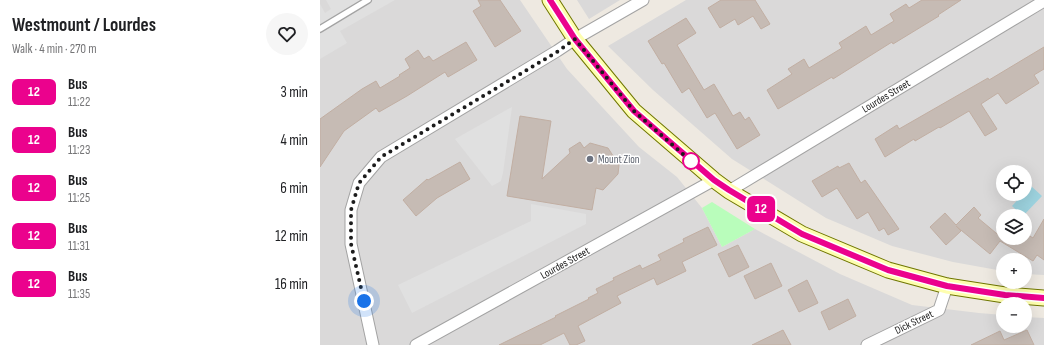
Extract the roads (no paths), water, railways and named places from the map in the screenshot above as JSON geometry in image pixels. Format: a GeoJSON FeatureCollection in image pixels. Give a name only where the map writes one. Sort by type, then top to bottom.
{"type":"FeatureCollection","features":[{"type":"Feature","properties":{"kind":"main road"},"geometry":{"type":"LineString","coordinates":[[550,0],[575,39],[634,111],[714,180],[729,190],[802,234],[888,270],[947,286],[1005,295],[1044,298]]}},
{"type":"Feature","properties":{"kind":"street"},"geometry":{"type":"LineString","coordinates":[[373,345],[351,244],[351,210],[359,183],[381,157],[642,0]]}},
{"type":"Feature","properties":{"kind":"street","name":"Lourdes Street"},"geometry":{"type":"LineString","coordinates":[[729,190],[1044,1]]}},
{"type":"Feature","properties":{"kind":"street","name":"Lourdes Street"},"geometry":{"type":"LineString","coordinates":[[416,345],[714,180]]}},
{"type":"Feature","properties":{"kind":"street","name":"Dick Street"},"geometry":{"type":"LineString","coordinates":[[867,345],[939,310],[947,286]]}},
{"type":"Feature","properties":{"kind":"lane"},"geometry":{"type":"LineString","coordinates":[[320,29],[368,0]]}},
{"type":"Feature","properties":{"kind":"water"},"geometry":{"type":"Polygon","coordinates":[[[1032,187],[1042,196],[1030,209],[1015,209],[1012,206],[1017,201],[1032,201],[1032,187]]]}},
{"type":"Feature","properties":{"kind":"place","name":"Mount Zion"},"geometry":{"type":"Point","coordinates":[590,159]}}]}
